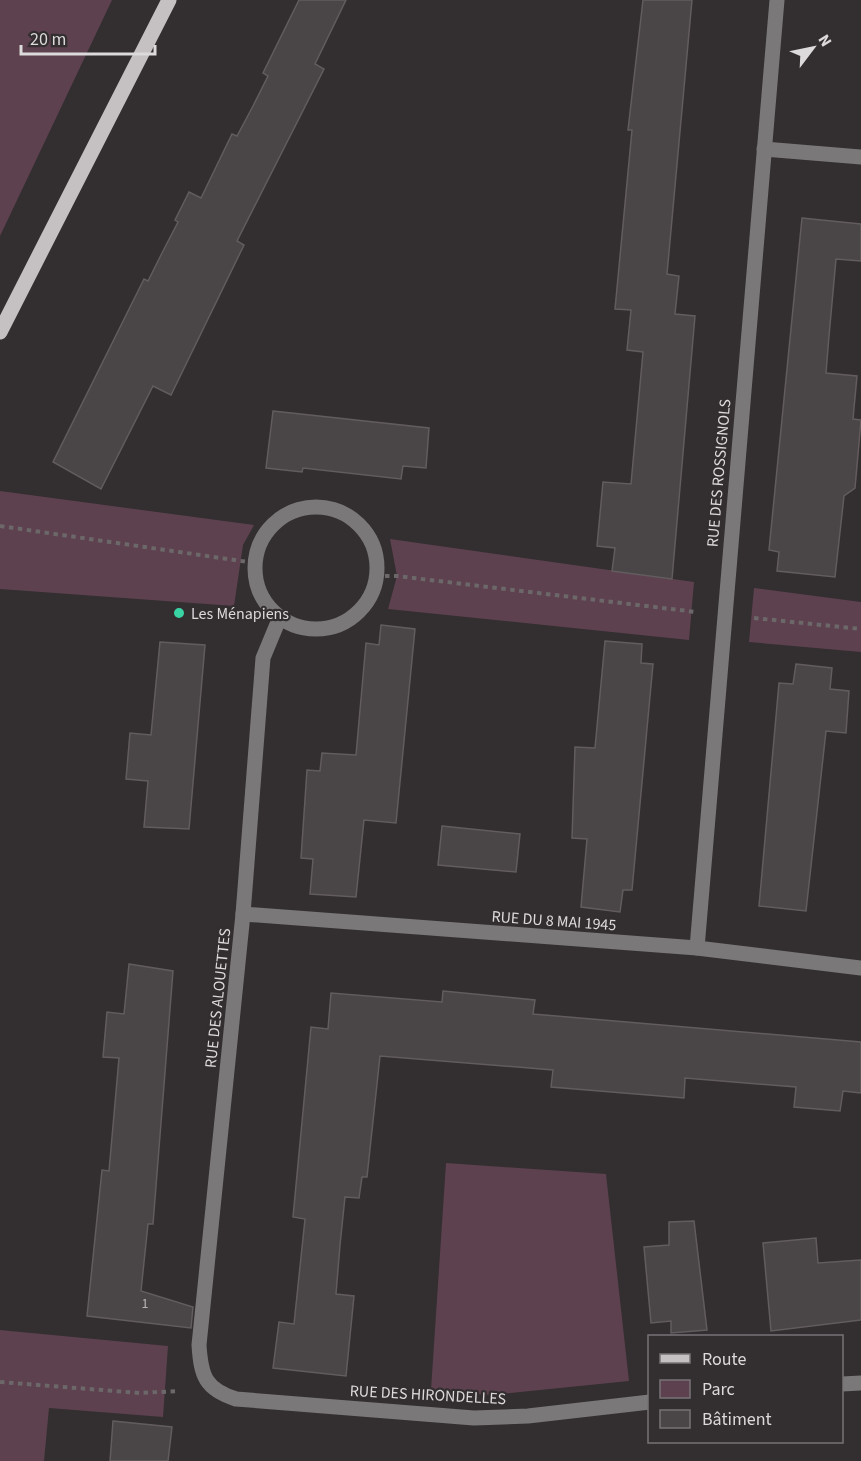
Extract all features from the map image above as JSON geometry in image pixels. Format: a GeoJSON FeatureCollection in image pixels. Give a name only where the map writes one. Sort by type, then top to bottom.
{"type":"FeatureCollection","features":[{"type":"Feature","properties":{"kind":"main road"},"geometry":{"type":"LineString","coordinates":[[0,332],[169,0]]}},
{"type":"Feature","properties":{"kind":"street","name":"RUE DES ROSSIGNOLS"},"geometry":{"type":"LineString","coordinates":[[697,948],[777,0]]}},
{"type":"Feature","properties":{"kind":"street"},"geometry":{"type":"LineString","coordinates":[[764,149],[861,157]]}},
{"type":"Feature","properties":{"kind":"street"},"geometry":{"type":"LineString","coordinates":[[322,507],[341,512],[357,523],[369,537],[376,556],[376,576],[370,596],[358,612],[340,624],[320,629],[299,627],[280,617],[266,603],[257,584],[255,563],[259,545],[270,528],[285,515],[303,508],[322,507]]}},
{"type":"Feature","properties":{"kind":"street","name":"RUE DES ALOUETTES"},"geometry":{"type":"LineString","coordinates":[[209,1384],[201,1362],[199,1345],[243,914],[263,658],[280,617]]}},
{"type":"Feature","properties":{"kind":"street","name":"RUE DU 8 MAI 1945"},"geometry":{"type":"LineString","coordinates":[[243,914],[697,948],[861,968]]}},
{"type":"Feature","properties":{"kind":"street"},"geometry":{"type":"LineString","coordinates":[[843,1384],[861,1383]]}},
{"type":"Feature","properties":{"kind":"street","name":"RUE DES HIRONDELLES"},"geometry":{"type":"LineString","coordinates":[[209,1384],[219,1393],[236,1399],[474,1418],[528,1416],[648,1402]]}},
{"type":"Feature","properties":{"kind":"path"},"geometry":{"type":"LineString","coordinates":[[0,526],[255,563]]}},
{"type":"Feature","properties":{"kind":"path"},"geometry":{"type":"LineString","coordinates":[[376,576],[397,576],[861,629]]}},
{"type":"Feature","properties":{"kind":"path"},"geometry":{"type":"LineString","coordinates":[[0,1382],[140,1393],[177,1392],[209,1384]]}},
{"type":"Feature","properties":{"kind":"green space"},"geometry":{"type":"Polygon","coordinates":[[[0,0],[112,0],[0,236],[0,0]]]}},
{"type":"Feature","properties":{"kind":"green space"},"geometry":{"type":"Polygon","coordinates":[[[0,491],[254,525],[243,545],[234,606],[0,589],[0,491]]]}},
{"type":"Feature","properties":{"kind":"green space"},"geometry":{"type":"Polygon","coordinates":[[[390,539],[694,582],[689,640],[388,609],[397,576],[390,539]]]}},
{"type":"Feature","properties":{"kind":"green space"},"geometry":{"type":"Polygon","coordinates":[[[754,588],[861,602],[861,652],[749,642],[754,588]]]}},
{"type":"Feature","properties":{"kind":"green space"},"geometry":{"type":"Polygon","coordinates":[[[446,1163],[606,1174],[629,1381],[490,1395],[431,1390],[446,1163]]]}},
{"type":"Feature","properties":{"kind":"green space"},"geometry":{"type":"Polygon","coordinates":[[[0,1330],[168,1346],[163,1417],[49,1408],[44,1461],[0,1461],[0,1330]]]}},
{"type":"Feature","properties":{"kind":"building"},"geometry":{"type":"Polygon","coordinates":[[[299,0],[346,0],[315,64],[324,69],[237,241],[244,245],[171,395],[153,386],[101,489],[53,462],[144,279],[148,281],[178,222],[175,220],[189,192],[201,198],[232,134],[237,136],[253,106],[268,76],[263,73],[299,0]]]}},
{"type":"Feature","properties":{"kind":"building"},"geometry":{"type":"Polygon","coordinates":[[[643,0],[692,0],[667,274],[679,276],[675,314],[695,316],[672,579],[612,571],[615,548],[597,546],[603,482],[631,484],[643,352],[627,350],[631,310],[615,309],[632,130],[628,130],[643,0]]]}},
{"type":"Feature","properties":{"kind":"building"},"geometry":{"type":"Polygon","coordinates":[[[802,218],[861,224],[861,261],[836,259],[826,373],[857,376],[853,419],[861,420],[855,488],[844,496],[835,577],[777,571],[779,552],[769,550],[802,218]]]}},
{"type":"Feature","properties":{"kind":"building"},"geometry":{"type":"Polygon","coordinates":[[[273,411],[429,428],[426,468],[403,466],[401,479],[303,468],[302,472],[266,468],[273,411]]]}},
{"type":"Feature","properties":{"kind":"building"},"geometry":{"type":"Polygon","coordinates":[[[381,625],[415,629],[396,823],[364,820],[356,897],[310,894],[313,859],[301,858],[307,770],[320,771],[322,753],[356,755],[366,643],[379,645],[381,625]]]}},
{"type":"Feature","properties":{"kind":"building"},"geometry":{"type":"Polygon","coordinates":[[[605,641],[642,644],[641,663],[653,664],[632,890],[623,890],[620,912],[581,907],[587,839],[572,838],[575,747],[595,748],[605,641]]]}},
{"type":"Feature","properties":{"kind":"building"},"geometry":{"type":"Polygon","coordinates":[[[160,642],[205,645],[189,829],[144,827],[148,781],[126,779],[130,733],[151,735],[160,642]]]}},
{"type":"Feature","properties":{"kind":"building"},"geometry":{"type":"Polygon","coordinates":[[[796,664],[832,668],[830,689],[849,691],[846,733],[826,731],[806,911],[759,906],[779,683],[793,684],[796,664]]]}},
{"type":"Feature","properties":{"kind":"building"},"geometry":{"type":"Polygon","coordinates":[[[442,826],[520,834],[516,872],[438,865],[442,826]]]}},
{"type":"Feature","properties":{"kind":"building"},"geometry":{"type":"Polygon","coordinates":[[[129,964],[173,971],[153,1224],[148,1224],[141,1291],[193,1307],[191,1328],[87,1316],[102,1170],[109,1171],[119,1058],[103,1057],[107,1012],[124,1014],[129,964]]]}},
{"type":"Feature","properties":{"kind":"building"},"geometry":{"type":"Polygon","coordinates":[[[443,991],[535,1000],[533,1014],[861,1042],[861,1093],[843,1091],[840,1111],[794,1107],[796,1087],[685,1078],[684,1098],[551,1087],[553,1070],[380,1056],[367,1177],[362,1177],[359,1198],[345,1197],[336,1294],[354,1296],[346,1376],[273,1368],[279,1322],[294,1324],[305,1219],[293,1217],[311,1027],[328,1029],[331,993],[442,1002],[443,991]]]}},
{"type":"Feature","properties":{"kind":"building"},"geometry":{"type":"Polygon","coordinates":[[[694,1221],[707,1330],[671,1333],[671,1321],[651,1323],[644,1247],[669,1245],[669,1222],[694,1221]]]}},
{"type":"Feature","properties":{"kind":"building"},"geometry":{"type":"Polygon","coordinates":[[[816,1238],[818,1263],[861,1260],[861,1320],[771,1331],[763,1243],[816,1238]]]}},
{"type":"Feature","properties":{"kind":"building"},"geometry":{"type":"Polygon","coordinates":[[[113,1421],[172,1427],[168,1461],[110,1461],[113,1421]]]}},
{"type":"Feature","properties":{"kind":"place","name":"Les Ménapiens"},"geometry":{"type":"Point","coordinates":[179,613]}}]}
